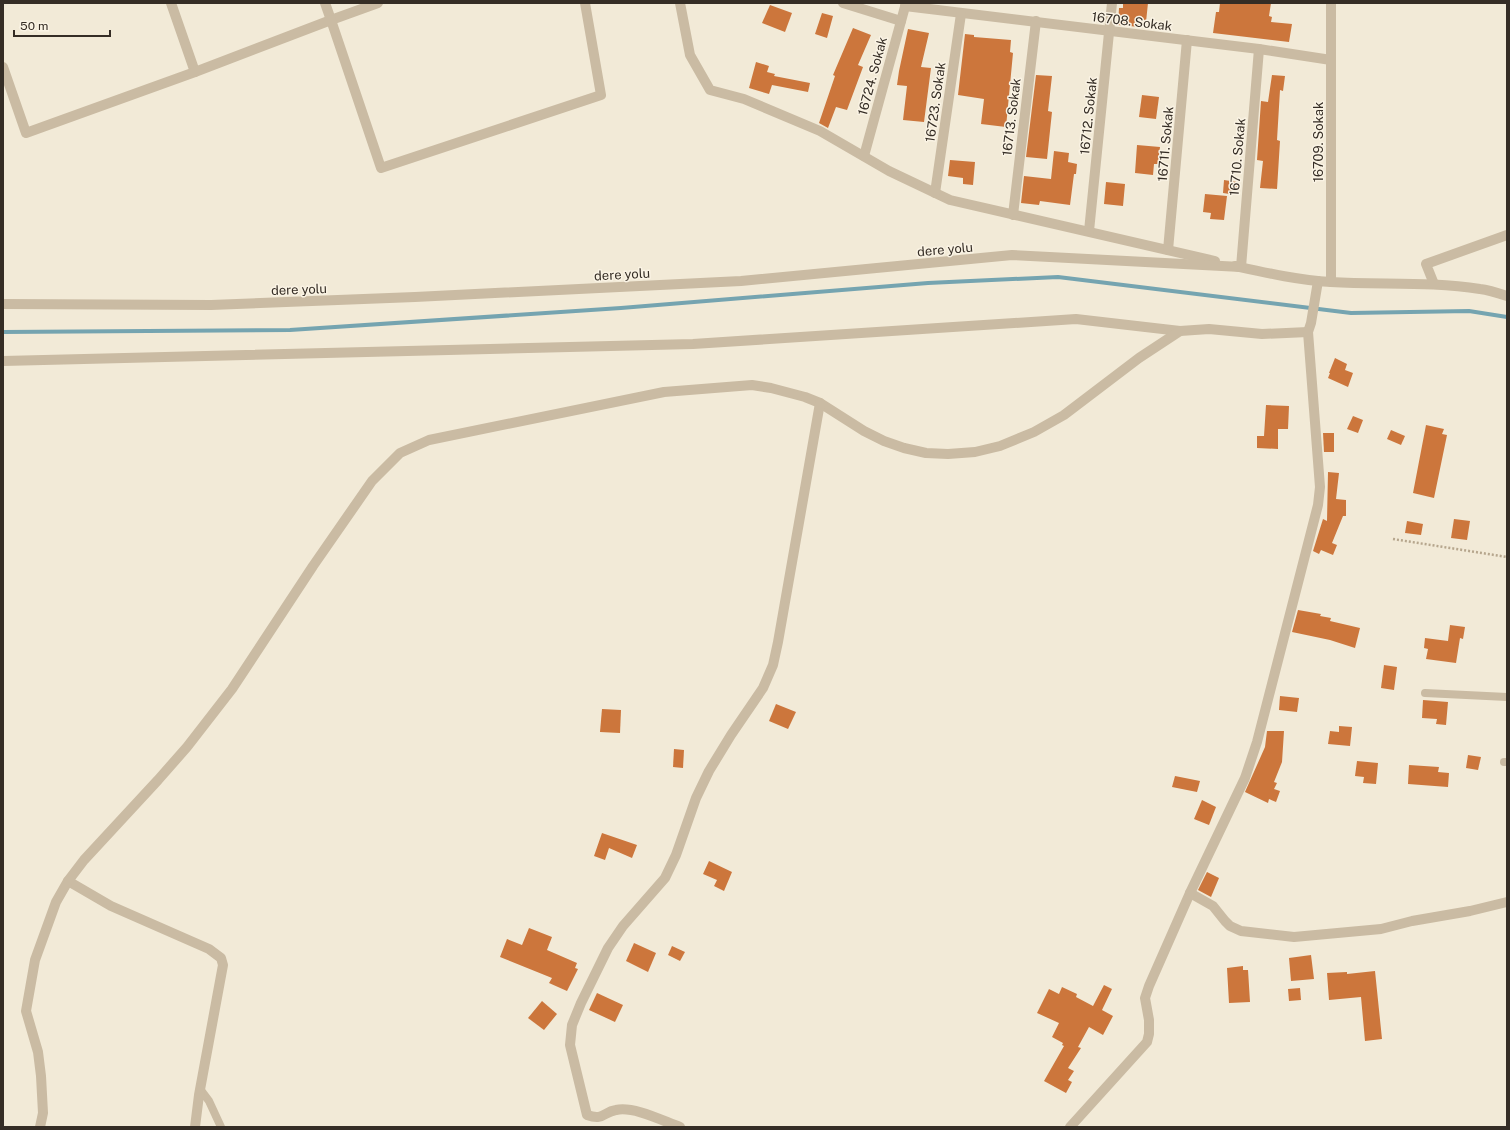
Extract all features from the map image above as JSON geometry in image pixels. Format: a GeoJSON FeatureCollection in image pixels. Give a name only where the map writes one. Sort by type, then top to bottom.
{"type":"FeatureCollection","features":[{"type":"Feature","properties":{"kind":"street"},"geometry":{"type":"LineString","coordinates":[[171,3],[195,72]]}},
{"type":"Feature","properties":{"kind":"street"},"geometry":{"type":"LineString","coordinates":[[325,3],[381,168],[601,94],[585,3]]}},
{"type":"Feature","properties":{"kind":"street"},"geometry":{"type":"LineString","coordinates":[[3,67],[26,133],[195,72],[378,3]]}},
{"type":"Feature","properties":{"kind":"street"},"geometry":{"type":"LineString","coordinates":[[680,3],[690,55],[710,90],[744,99],[820,130],[889,171],[935,194],[957,202],[1089,231],[1288,278],[1331,282],[1434,284],[1481,289],[1507,296]]}},
{"type":"Feature","properties":{"kind":"street"},"geometry":{"type":"LineString","coordinates":[[843,3],[901,21]]}},
{"type":"Feature","properties":{"kind":"street","name":"16712. Sokak"},"geometry":{"type":"LineString","coordinates":[[1089,231],[1112,3]]}},
{"type":"Feature","properties":{"kind":"street","name":"16709. Sokak"},"geometry":{"type":"LineString","coordinates":[[1331,3],[1331,282]]}},
{"type":"Feature","properties":{"kind":"street","name":"16724. Sokak"},"geometry":{"type":"LineString","coordinates":[[864,156],[906,4]]}},
{"type":"Feature","properties":{"kind":"street","name":"16708. Sokak"},"geometry":{"type":"LineString","coordinates":[[906,4],[961,14],[1036,21],[1109,32],[1259,49],[1331,60]]}},
{"type":"Feature","properties":{"kind":"street","name":"16723. Sokak"},"geometry":{"type":"LineString","coordinates":[[935,194],[961,14]]}},
{"type":"Feature","properties":{"kind":"street","name":"16713. Sokak"},"geometry":{"type":"LineString","coordinates":[[1013,215],[1036,21]]}},
{"type":"Feature","properties":{"kind":"street","name":"16711. Sokak"},"geometry":{"type":"LineString","coordinates":[[1168,250],[1187,40]]}},
{"type":"Feature","properties":{"kind":"street","name":"16710. Sokak"},"geometry":{"type":"LineString","coordinates":[[1241,267],[1259,49]]}},
{"type":"Feature","properties":{"kind":"street"},"geometry":{"type":"LineString","coordinates":[[1434,284],[1426,264],[1507,235]]}},
{"type":"Feature","properties":{"kind":"street","name":"dere yolu"},"geometry":{"type":"LineString","coordinates":[[3,304],[210,305],[415,297],[741,281],[1012,255],[1241,267]]}},
{"type":"Feature","properties":{"kind":"street"},"geometry":{"type":"LineString","coordinates":[[1070,1127],[1147,1042],[1150,1034],[1145,998],[1149,986],[1190,892],[1245,778],[1257,742],[1318,505],[1320,487],[1309,327],[1318,281]]}},
{"type":"Feature","properties":{"kind":"street"},"geometry":{"type":"LineString","coordinates":[[3,361],[693,344],[1076,319],[1180,331],[1209,329],[1262,334],[1309,327]]}},
{"type":"Feature","properties":{"kind":"street"},"geometry":{"type":"LineString","coordinates":[[40,1127],[43,1113],[38,1052],[26,1011],[35,960],[56,902],[68,880],[84,860],[158,780],[232,690],[312,566],[372,481],[400,453],[429,440],[664,392],[752,385],[791,393],[820,403],[864,431],[884,441],[904,448],[926,453],[948,454],[975,452],[1000,446],[1034,432],[1064,415],[1139,358],[1180,331]]}},
{"type":"Feature","properties":{"kind":"street"},"geometry":{"type":"LineString","coordinates":[[680,1127],[632,1110],[616,1110],[595,1118],[587,1115],[570,1045],[572,1025],[608,948],[623,926],[665,878],[676,855],[696,798],[709,771],[763,688],[773,665],[820,403]]}},
{"type":"Feature","properties":{"kind":"street"},"geometry":{"type":"LineString","coordinates":[[68,880],[111,906],[209,949],[221,958],[223,965],[200,1089],[195,1127]]}},
{"type":"Feature","properties":{"kind":"street"},"geometry":{"type":"LineString","coordinates":[[1190,892],[1213,906],[1225,921],[1241,931],[1294,937],[1381,929],[1412,921],[1470,911],[1507,902]]}},
{"type":"Feature","properties":{"kind":"lane"},"geometry":{"type":"LineString","coordinates":[[1425,693],[1507,697]]}},
{"type":"Feature","properties":{"kind":"lane"},"geometry":{"type":"LineString","coordinates":[[200,1089],[209,1101],[221,1127]]}},
{"type":"Feature","properties":{"kind":"path"},"geometry":{"type":"LineString","coordinates":[[1393,539],[1507,557]]}},
{"type":"Feature","properties":{"kind":"building"},"geometry":{"type":"Polygon","coordinates":[[[1123,3],[1148,3],[1146,22],[1141,22],[1140,27],[1118,25],[1119,8],[1123,8],[1123,3]]]}},
{"type":"Feature","properties":{"kind":"building"},"geometry":{"type":"Polygon","coordinates":[[[1220,3],[1271,3],[1269,16],[1272,17],[1271,22],[1292,24],[1289,42],[1213,33],[1216,12],[1219,12],[1220,3]]]}},
{"type":"Feature","properties":{"kind":"building"},"geometry":{"type":"Polygon","coordinates":[[[770,5],[792,13],[785,32],[762,23],[770,5]]]}},
{"type":"Feature","properties":{"kind":"building"},"geometry":{"type":"Polygon","coordinates":[[[822,13],[833,16],[827,38],[815,34],[822,13]]]}},
{"type":"Feature","properties":{"kind":"building"},"geometry":{"type":"Polygon","coordinates":[[[853,28],[871,35],[858,65],[863,67],[847,110],[836,107],[828,128],[819,123],[835,76],[833,75],[853,28]]]}},
{"type":"Feature","properties":{"kind":"building"},"geometry":{"type":"Polygon","coordinates":[[[908,29],[929,33],[921,67],[931,68],[924,122],[903,120],[907,86],[897,85],[908,29]]]}},
{"type":"Feature","properties":{"kind":"building"},"geometry":{"type":"Polygon","coordinates":[[[965,34],[974,35],[974,37],[1011,40],[1010,52],[1013,53],[1006,127],[981,124],[984,99],[958,95],[965,34]]]}},
{"type":"Feature","properties":{"kind":"building"},"geometry":{"type":"Polygon","coordinates":[[[756,62],[769,66],[767,72],[775,74],[774,76],[810,83],[808,92],[772,85],[769,94],[749,88],[756,62]]]}},
{"type":"Feature","properties":{"kind":"building"},"geometry":{"type":"Polygon","coordinates":[[[1036,75],[1052,76],[1048,111],[1052,112],[1047,159],[1026,157],[1036,75]]]}},
{"type":"Feature","properties":{"kind":"building"},"geometry":{"type":"Polygon","coordinates":[[[1272,75],[1285,76],[1283,91],[1280,90],[1277,140],[1280,141],[1277,189],[1260,188],[1263,161],[1257,160],[1261,101],[1268,102],[1272,75]]]}},
{"type":"Feature","properties":{"kind":"building"},"geometry":{"type":"Polygon","coordinates":[[[1142,95],[1159,97],[1156,119],[1139,117],[1142,95]]]}},
{"type":"Feature","properties":{"kind":"building"},"geometry":{"type":"Polygon","coordinates":[[[1137,145],[1160,147],[1158,164],[1154,164],[1153,175],[1135,173],[1137,145]]]}},
{"type":"Feature","properties":{"kind":"building"},"geometry":{"type":"Polygon","coordinates":[[[1054,151],[1069,153],[1068,162],[1077,164],[1076,174],[1074,174],[1070,205],[1040,201],[1039,205],[1021,203],[1024,176],[1051,179],[1054,151]]]}},
{"type":"Feature","properties":{"kind":"building"},"geometry":{"type":"Polygon","coordinates":[[[950,160],[975,162],[973,185],[963,184],[963,178],[948,176],[950,160]]]}},
{"type":"Feature","properties":{"kind":"building"},"geometry":{"type":"Polygon","coordinates":[[[1224,180],[1237,182],[1236,195],[1223,193],[1224,180]]]}},
{"type":"Feature","properties":{"kind":"building"},"geometry":{"type":"Polygon","coordinates":[[[1106,182],[1125,184],[1123,206],[1104,204],[1106,182]]]}},
{"type":"Feature","properties":{"kind":"building"},"geometry":{"type":"Polygon","coordinates":[[[1205,194],[1227,196],[1224,220],[1210,219],[1211,213],[1203,212],[1205,194]]]}},
{"type":"Feature","properties":{"kind":"building"},"geometry":{"type":"Polygon","coordinates":[[[1335,358],[1347,364],[1345,370],[1353,373],[1348,387],[1328,378],[1335,358]]]}},
{"type":"Feature","properties":{"kind":"building"},"geometry":{"type":"Polygon","coordinates":[[[1266,405],[1289,406],[1288,429],[1278,429],[1278,449],[1257,448],[1257,436],[1264,436],[1266,405]]]}},
{"type":"Feature","properties":{"kind":"building"},"geometry":{"type":"Polygon","coordinates":[[[1353,416],[1363,420],[1358,433],[1347,429],[1353,416]]]}},
{"type":"Feature","properties":{"kind":"building"},"geometry":{"type":"Polygon","coordinates":[[[1426,425],[1444,429],[1442,434],[1447,435],[1434,498],[1413,493],[1426,425]]]}},
{"type":"Feature","properties":{"kind":"building"},"geometry":{"type":"Polygon","coordinates":[[[1391,430],[1405,436],[1401,445],[1387,439],[1391,430]]]}},
{"type":"Feature","properties":{"kind":"building"},"geometry":{"type":"Polygon","coordinates":[[[1323,433],[1334,433],[1334,452],[1324,452],[1323,433]]]}},
{"type":"Feature","properties":{"kind":"building"},"geometry":{"type":"Polygon","coordinates":[[[1328,472],[1339,473],[1336,499],[1346,500],[1346,516],[1343,516],[1332,543],[1337,545],[1333,555],[1321,550],[1319,554],[1313,551],[1323,519],[1327,521],[1328,472]]]}},
{"type":"Feature","properties":{"kind":"building"},"geometry":{"type":"Polygon","coordinates":[[[1454,519],[1470,521],[1467,540],[1451,538],[1454,519]]]}},
{"type":"Feature","properties":{"kind":"building"},"geometry":{"type":"Polygon","coordinates":[[[1407,521],[1423,524],[1421,535],[1405,533],[1407,521]]]}},
{"type":"Feature","properties":{"kind":"building"},"geometry":{"type":"Polygon","coordinates":[[[1298,610],[1321,614],[1320,616],[1331,618],[1330,621],[1360,628],[1355,648],[1330,640],[1292,632],[1298,610]]]}},
{"type":"Feature","properties":{"kind":"building"},"geometry":{"type":"Polygon","coordinates":[[[1450,625],[1465,627],[1463,639],[1460,638],[1456,663],[1426,659],[1428,649],[1424,648],[1425,638],[1448,641],[1450,625]]]}},
{"type":"Feature","properties":{"kind":"building"},"geometry":{"type":"Polygon","coordinates":[[[1384,665],[1397,667],[1394,690],[1381,688],[1384,665]]]}},
{"type":"Feature","properties":{"kind":"building"},"geometry":{"type":"Polygon","coordinates":[[[1280,696],[1299,698],[1297,712],[1279,710],[1280,696]]]}},
{"type":"Feature","properties":{"kind":"building"},"geometry":{"type":"Polygon","coordinates":[[[1423,700],[1448,702],[1446,725],[1436,724],[1437,719],[1422,718],[1423,700]]]}},
{"type":"Feature","properties":{"kind":"building"},"geometry":{"type":"Polygon","coordinates":[[[776,704],[796,712],[788,729],[769,721],[776,704]]]}},
{"type":"Feature","properties":{"kind":"building"},"geometry":{"type":"Polygon","coordinates":[[[602,709],[621,710],[620,733],[600,732],[602,709]]]}},
{"type":"Feature","properties":{"kind":"building"},"geometry":{"type":"Polygon","coordinates":[[[1339,726],[1352,727],[1350,746],[1328,744],[1330,731],[1339,732],[1339,726]]]}},
{"type":"Feature","properties":{"kind":"building"},"geometry":{"type":"Polygon","coordinates":[[[1267,731],[1284,731],[1282,762],[1274,782],[1277,783],[1274,789],[1280,791],[1276,802],[1269,799],[1268,803],[1245,792],[1265,747],[1267,731]]]}},
{"type":"Feature","properties":{"kind":"building"},"geometry":{"type":"Polygon","coordinates":[[[674,749],[684,750],[683,768],[673,767],[674,749]]]}},
{"type":"Feature","properties":{"kind":"building"},"geometry":{"type":"Polygon","coordinates":[[[1468,755],[1481,757],[1478,770],[1466,768],[1468,755]]]}},
{"type":"Feature","properties":{"kind":"building"},"geometry":{"type":"Polygon","coordinates":[[[1357,761],[1378,763],[1376,784],[1363,783],[1364,777],[1355,776],[1357,761]]]}},
{"type":"Feature","properties":{"kind":"building"},"geometry":{"type":"Polygon","coordinates":[[[1409,765],[1439,767],[1438,772],[1449,773],[1448,787],[1408,784],[1409,765]]]}},
{"type":"Feature","properties":{"kind":"building"},"geometry":{"type":"Polygon","coordinates":[[[1175,776],[1200,781],[1197,792],[1172,787],[1175,776]]]}},
{"type":"Feature","properties":{"kind":"building"},"geometry":{"type":"Polygon","coordinates":[[[1202,800],[1216,807],[1209,825],[1194,819],[1202,800]]]}},
{"type":"Feature","properties":{"kind":"building"},"geometry":{"type":"Polygon","coordinates":[[[602,833],[637,845],[632,858],[609,848],[605,860],[594,856],[602,833]]]}},
{"type":"Feature","properties":{"kind":"building"},"geometry":{"type":"Polygon","coordinates":[[[709,861],[732,872],[724,891],[714,886],[717,880],[703,874],[709,861]]]}},
{"type":"Feature","properties":{"kind":"building"},"geometry":{"type":"Polygon","coordinates":[[[1207,872],[1219,878],[1211,897],[1198,890],[1207,872]]]}},
{"type":"Feature","properties":{"kind":"building"},"geometry":{"type":"Polygon","coordinates":[[[529,928],[552,937],[547,950],[577,963],[575,968],[578,969],[567,991],[549,983],[552,978],[500,957],[507,939],[522,945],[529,928]]]}},
{"type":"Feature","properties":{"kind":"building"},"geometry":{"type":"Polygon","coordinates":[[[634,943],[656,953],[648,972],[626,961],[634,943]]]}},
{"type":"Feature","properties":{"kind":"building"},"geometry":{"type":"Polygon","coordinates":[[[672,946],[685,952],[680,961],[668,955],[672,946]]]}},
{"type":"Feature","properties":{"kind":"building"},"geometry":{"type":"Polygon","coordinates":[[[1311,955],[1314,979],[1291,981],[1289,958],[1311,955]]]}},
{"type":"Feature","properties":{"kind":"building"},"geometry":{"type":"Polygon","coordinates":[[[1243,966],[1243,970],[1248,970],[1250,1002],[1229,1003],[1227,968],[1243,966]]]}},
{"type":"Feature","properties":{"kind":"building"},"geometry":{"type":"Polygon","coordinates":[[[1375,971],[1382,1039],[1365,1041],[1361,997],[1329,1000],[1327,973],[1347,972],[1347,974],[1375,971]]]}},
{"type":"Feature","properties":{"kind":"building"},"geometry":{"type":"Polygon","coordinates":[[[1104,985],[1112,989],[1102,1010],[1113,1016],[1103,1035],[1089,1027],[1078,1047],[1081,1048],[1068,1068],[1074,1071],[1068,1080],[1072,1082],[1066,1093],[1044,1081],[1064,1046],[1062,1045],[1063,1043],[1052,1037],[1059,1023],[1037,1013],[1049,989],[1059,994],[1062,987],[1077,994],[1076,997],[1093,1006],[1104,985]]]}},
{"type":"Feature","properties":{"kind":"building"},"geometry":{"type":"Polygon","coordinates":[[[1300,988],[1301,1000],[1289,1001],[1288,989],[1300,988]]]}},
{"type":"Feature","properties":{"kind":"building"},"geometry":{"type":"Polygon","coordinates":[[[597,993],[623,1005],[615,1022],[589,1010],[597,993]]]}},
{"type":"Feature","properties":{"kind":"building"},"geometry":{"type":"Polygon","coordinates":[[[542,1001],[557,1014],[544,1030],[528,1018],[542,1001]]]}},
{"type":"Feature","properties":{"kind":"waterway"},"geometry":{"type":"LineString","coordinates":[[3,332],[290,330],[621,308],[928,283],[1058,277],[1351,313],[1469,311],[1507,317]]}}]}
